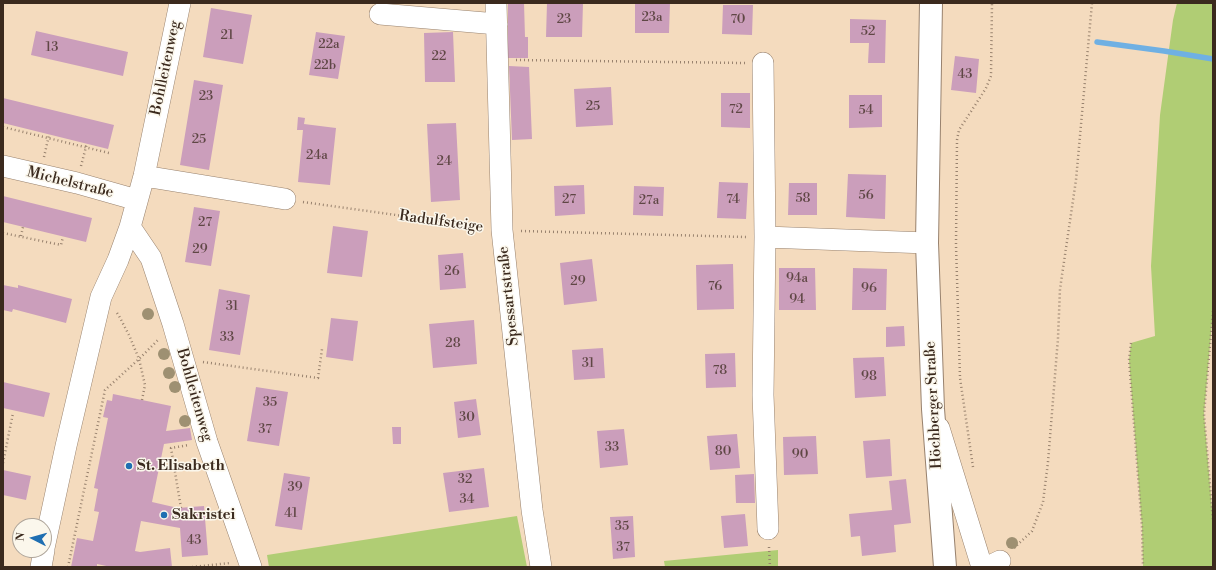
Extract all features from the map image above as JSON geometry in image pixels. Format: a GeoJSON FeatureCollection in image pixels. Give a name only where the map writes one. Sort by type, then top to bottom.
{"type":"FeatureCollection","features":[{"type":"Feature","properties":{"kind":"main road","name":"Höchberger Straße"},"geometry":{"type":"LineString","coordinates":[[931,3],[927,243],[933,409],[945,567]]}},
{"type":"Feature","properties":{"kind":"street","name":"Bohlleitenweg"},"geometry":{"type":"LineString","coordinates":[[51,518],[101,296],[118,260],[130,227],[144,176],[180,3]]}},
{"type":"Feature","properties":{"kind":"street","name":"Spessartstraße"},"geometry":{"type":"LineString","coordinates":[[496,3],[502,230],[532,510],[541,567]]}},
{"type":"Feature","properties":{"kind":"street"},"geometry":{"type":"LineString","coordinates":[[380,14],[497,24]]}},
{"type":"Feature","properties":{"kind":"street"},"geometry":{"type":"LineString","coordinates":[[763,63],[765,238],[763,395],[768,529]]}},
{"type":"Feature","properties":{"kind":"street","name":"Michelstraße"},"geometry":{"type":"LineString","coordinates":[[3,166],[137,200]]}},
{"type":"Feature","properties":{"kind":"street"},"geometry":{"type":"LineString","coordinates":[[144,176],[285,199]]}},
{"type":"Feature","properties":{"kind":"street","name":"Bohlleitenweg"},"geometry":{"type":"LineString","coordinates":[[130,227],[151,258],[173,324],[207,442],[250,563]]}},
{"type":"Feature","properties":{"kind":"street"},"geometry":{"type":"LineString","coordinates":[[765,238],[927,243]]}},
{"type":"Feature","properties":{"kind":"street"},"geometry":{"type":"LineString","coordinates":[[933,409],[990,565]]}},
{"type":"Feature","properties":{"kind":"path"},"geometry":{"type":"LineString","coordinates":[[973,468],[960,378],[956,244],[957,140],[960,130],[986,88],[991,76],[992,3]]}},
{"type":"Feature","properties":{"kind":"path"},"geometry":{"type":"LineString","coordinates":[[990,565],[1032,531],[1043,502],[1048,462],[1058,338],[1060,289],[1076,180],[1092,3]]}},
{"type":"Feature","properties":{"kind":"path"},"geometry":{"type":"LineString","coordinates":[[498,60],[763,63]]}},
{"type":"Feature","properties":{"kind":"path"},"geometry":{"type":"LineString","coordinates":[[3,126],[109,153]]}},
{"type":"Feature","properties":{"kind":"path"},"geometry":{"type":"LineString","coordinates":[[16,130],[17,126]]}},
{"type":"Feature","properties":{"kind":"path","name":"Radulfsteige"},"geometry":{"type":"LineString","coordinates":[[285,199],[502,230],[765,238]]}},
{"type":"Feature","properties":{"kind":"path"},"geometry":{"type":"LineString","coordinates":[[21,236],[23,227]]}},
{"type":"Feature","properties":{"kind":"path"},"geometry":{"type":"LineString","coordinates":[[3,233],[61,244],[63,237]]}},
{"type":"Feature","properties":{"kind":"path"},"geometry":{"type":"LineString","coordinates":[[1213,311],[1204,414],[1213,521]]}},
{"type":"Feature","properties":{"kind":"path"},"geometry":{"type":"LineString","coordinates":[[119,316],[139,359],[145,385],[142,400]]}},
{"type":"Feature","properties":{"kind":"path"},"geometry":{"type":"LineString","coordinates":[[68,567],[105,390],[139,359],[173,324]]}},
{"type":"Feature","properties":{"kind":"path"},"geometry":{"type":"LineString","coordinates":[[1131,343],[1129,360],[1144,567]]}},
{"type":"Feature","properties":{"kind":"path"},"geometry":{"type":"LineString","coordinates":[[183,359],[318,378],[322,349]]}},
{"type":"Feature","properties":{"kind":"path"},"geometry":{"type":"LineString","coordinates":[[3,463],[13,413]]}},
{"type":"Feature","properties":{"kind":"path"},"geometry":{"type":"LineString","coordinates":[[181,508],[171,448],[187,446]]}},
{"type":"Feature","properties":{"kind":"path"},"geometry":{"type":"LineString","coordinates":[[192,567],[238,562],[250,563]]}},
{"type":"Feature","properties":{"kind":"green space"},"geometry":{"type":"Polygon","coordinates":[[[1177,3],[1213,3],[1213,311],[1204,414],[1213,521],[1213,567],[1143,567],[1142,527],[1129,360],[1131,343],[1155,336],[1151,266],[1160,115],[1173,20],[1177,3]]]}},
{"type":"Feature","properties":{"kind":"green space"},"geometry":{"type":"Polygon","coordinates":[[[517,516],[527,567],[269,567],[267,555],[517,516]]]}},
{"type":"Feature","properties":{"kind":"green space"},"geometry":{"type":"Polygon","coordinates":[[[778,550],[778,567],[665,567],[664,561],[778,550]]]}},
{"type":"Feature","properties":{"kind":"building"},"geometry":{"type":"Polygon","coordinates":[[[508,3],[524,3],[525,37],[528,37],[528,58],[508,58],[508,3]]]}},
{"type":"Feature","properties":{"kind":"building"},"geometry":{"type":"Polygon","coordinates":[[[547,3],[583,3],[582,37],[546,37],[547,3]]]}},
{"type":"Feature","properties":{"kind":"building"},"geometry":{"type":"Polygon","coordinates":[[[635,3],[670,3],[669,33],[635,33],[635,3]]]}},
{"type":"Feature","properties":{"kind":"building"},"geometry":{"type":"Polygon","coordinates":[[[723,5],[753,5],[752,35],[722,34],[723,5]]]}},
{"type":"Feature","properties":{"kind":"building"},"geometry":{"type":"Polygon","coordinates":[[[211,8],[252,15],[243,64],[203,57],[211,8]]]}},
{"type":"Feature","properties":{"kind":"building"},"geometry":{"type":"Polygon","coordinates":[[[850,19],[886,20],[885,63],[868,63],[869,43],[850,43],[850,19]]]}},
{"type":"Feature","properties":{"kind":"building"},"geometry":{"type":"Polygon","coordinates":[[[36,31],[128,52],[123,76],[31,55],[36,31]]]}},
{"type":"Feature","properties":{"kind":"building"},"geometry":{"type":"Polygon","coordinates":[[[316,32],[345,36],[338,79],[309,75],[316,32]]]}},
{"type":"Feature","properties":{"kind":"building"},"geometry":{"type":"Polygon","coordinates":[[[453,32],[455,82],[425,82],[424,33],[453,32]]]}},
{"type":"Feature","properties":{"kind":"building"},"geometry":{"type":"Polygon","coordinates":[[[955,56],[979,59],[976,93],[951,90],[955,56]]]}},
{"type":"Feature","properties":{"kind":"building"},"geometry":{"type":"Polygon","coordinates":[[[509,66],[529,67],[532,139],[512,140],[509,66]]]}},
{"type":"Feature","properties":{"kind":"building"},"geometry":{"type":"Polygon","coordinates":[[[194,80],[223,85],[209,170],[180,165],[194,80]]]}},
{"type":"Feature","properties":{"kind":"building"},"geometry":{"type":"Polygon","coordinates":[[[611,87],[613,125],[576,127],[574,89],[611,87]]]}},
{"type":"Feature","properties":{"kind":"building"},"geometry":{"type":"Polygon","coordinates":[[[721,93],[750,93],[750,128],[721,127],[721,93]]]}},
{"type":"Feature","properties":{"kind":"building"},"geometry":{"type":"Polygon","coordinates":[[[849,95],[882,95],[882,127],[849,128],[849,95]]]}},
{"type":"Feature","properties":{"kind":"building"},"geometry":{"type":"Polygon","coordinates":[[[3,98],[114,125],[108,149],[3,123],[3,98]]]}},
{"type":"Feature","properties":{"kind":"building"},"geometry":{"type":"Polygon","coordinates":[[[298,117],[305,118],[304,124],[336,128],[330,185],[298,182],[303,130],[297,130],[298,117]]]}},
{"type":"Feature","properties":{"kind":"building"},"geometry":{"type":"Polygon","coordinates":[[[456,123],[460,200],[431,202],[427,124],[456,123]]]}},
{"type":"Feature","properties":{"kind":"building"},"geometry":{"type":"Polygon","coordinates":[[[848,174],[886,175],[885,219],[846,217],[848,174]]]}},
{"type":"Feature","properties":{"kind":"building"},"geometry":{"type":"Polygon","coordinates":[[[719,182],[748,183],[746,219],[717,218],[719,182]]]}},
{"type":"Feature","properties":{"kind":"building"},"geometry":{"type":"Polygon","coordinates":[[[789,183],[817,183],[817,215],[788,215],[789,183]]]}},
{"type":"Feature","properties":{"kind":"building"},"geometry":{"type":"Polygon","coordinates":[[[584,185],[585,214],[555,216],[554,186],[584,185]]]}},
{"type":"Feature","properties":{"kind":"building"},"geometry":{"type":"Polygon","coordinates":[[[634,186],[664,187],[663,216],[633,215],[634,186]]]}},
{"type":"Feature","properties":{"kind":"building"},"geometry":{"type":"Polygon","coordinates":[[[3,196],[92,218],[86,242],[3,222],[3,196]]]}},
{"type":"Feature","properties":{"kind":"building"},"geometry":{"type":"Polygon","coordinates":[[[194,207],[220,211],[211,266],[185,262],[194,207]]]}},
{"type":"Feature","properties":{"kind":"building"},"geometry":{"type":"Polygon","coordinates":[[[333,226],[368,231],[362,277],[327,273],[333,226]]]}},
{"type":"Feature","properties":{"kind":"building"},"geometry":{"type":"Polygon","coordinates":[[[463,253],[466,288],[440,290],[438,255],[463,253]]]}},
{"type":"Feature","properties":{"kind":"building"},"geometry":{"type":"Polygon","coordinates":[[[592,259],[597,301],[564,305],[560,263],[592,259]]]}},
{"type":"Feature","properties":{"kind":"building"},"geometry":{"type":"Polygon","coordinates":[[[733,264],[734,309],[697,310],[696,265],[733,264]]]}},
{"type":"Feature","properties":{"kind":"building"},"geometry":{"type":"Polygon","coordinates":[[[779,268],[815,268],[816,310],[779,310],[779,268]]]}},
{"type":"Feature","properties":{"kind":"building"},"geometry":{"type":"Polygon","coordinates":[[[853,268],[887,269],[886,310],[852,310],[853,268]]]}},
{"type":"Feature","properties":{"kind":"building"},"geometry":{"type":"Polygon","coordinates":[[[3,285],[18,288],[18,285],[72,299],[66,323],[13,309],[12,312],[3,310],[3,285]]]}},
{"type":"Feature","properties":{"kind":"building"},"geometry":{"type":"Polygon","coordinates":[[[219,289],[250,295],[240,355],[209,350],[219,289]]]}},
{"type":"Feature","properties":{"kind":"building"},"geometry":{"type":"Polygon","coordinates":[[[331,318],[358,321],[353,361],[326,357],[331,318]]]}},
{"type":"Feature","properties":{"kind":"building"},"geometry":{"type":"Polygon","coordinates":[[[474,320],[477,364],[433,368],[429,324],[474,320]]]}},
{"type":"Feature","properties":{"kind":"building"},"geometry":{"type":"Polygon","coordinates":[[[904,326],[905,346],[886,347],[886,327],[904,326]]]}},
{"type":"Feature","properties":{"kind":"building"},"geometry":{"type":"Polygon","coordinates":[[[603,348],[605,378],[574,380],[572,350],[603,348]]]}},
{"type":"Feature","properties":{"kind":"building"},"geometry":{"type":"Polygon","coordinates":[[[735,353],[736,387],[706,388],[705,354],[735,353]]]}},
{"type":"Feature","properties":{"kind":"building"},"geometry":{"type":"Polygon","coordinates":[[[884,357],[886,396],[855,398],[853,358],[884,357]]]}},
{"type":"Feature","properties":{"kind":"building"},"geometry":{"type":"Polygon","coordinates":[[[3,382],[50,393],[44,417],[3,408],[3,382]]]}},
{"type":"Feature","properties":{"kind":"building"},"geometry":{"type":"Polygon","coordinates":[[[256,387],[288,392],[279,446],[247,441],[256,387]]]}},
{"type":"Feature","properties":{"kind":"building"},"geometry":{"type":"Polygon","coordinates":[[[113,394],[171,406],[166,431],[190,428],[192,440],[164,444],[152,502],[178,508],[204,506],[208,555],[182,557],[180,528],[141,521],[135,551],[140,552],[170,548],[172,567],[111,567],[97,564],[97,567],[71,567],[77,538],[93,541],[99,512],[94,511],[98,489],[94,488],[108,418],[103,417],[107,400],[112,401],[113,394]]]}},
{"type":"Feature","properties":{"kind":"building"},"geometry":{"type":"Polygon","coordinates":[[[476,399],[481,435],[458,438],[454,402],[476,399]]]}},
{"type":"Feature","properties":{"kind":"building"},"geometry":{"type":"Polygon","coordinates":[[[392,427],[401,427],[401,444],[393,444],[392,427]]]}},
{"type":"Feature","properties":{"kind":"building"},"geometry":{"type":"Polygon","coordinates":[[[624,429],[628,465],[600,468],[597,431],[624,429]]]}},
{"type":"Feature","properties":{"kind":"building"},"geometry":{"type":"Polygon","coordinates":[[[737,434],[740,468],[710,470],[707,436],[737,434]]]}},
{"type":"Feature","properties":{"kind":"building"},"geometry":{"type":"Polygon","coordinates":[[[816,436],[818,474],[784,475],[783,437],[816,436]]]}},
{"type":"Feature","properties":{"kind":"building"},"geometry":{"type":"Polygon","coordinates":[[[890,439],[892,476],[866,478],[863,441],[890,439]]]}},
{"type":"Feature","properties":{"kind":"building"},"geometry":{"type":"Polygon","coordinates":[[[484,468],[489,507],[449,512],[443,473],[484,468]]]}},
{"type":"Feature","properties":{"kind":"building"},"geometry":{"type":"Polygon","coordinates":[[[3,470],[31,476],[26,500],[3,495],[3,470]]]}},
{"type":"Feature","properties":{"kind":"building"},"geometry":{"type":"Polygon","coordinates":[[[284,473],[310,477],[302,530],[275,526],[284,473]]]}},
{"type":"Feature","properties":{"kind":"building"},"geometry":{"type":"Polygon","coordinates":[[[754,474],[755,503],[736,503],[735,475],[754,474]]]}},
{"type":"Feature","properties":{"kind":"building"},"geometry":{"type":"Polygon","coordinates":[[[906,479],[911,523],[894,525],[896,552],[862,556],[860,536],[851,537],[849,514],[892,510],[889,481],[906,479]]]}},
{"type":"Feature","properties":{"kind":"building"},"geometry":{"type":"Polygon","coordinates":[[[745,514],[748,546],[724,548],[721,516],[745,514]]]}},
{"type":"Feature","properties":{"kind":"building"},"geometry":{"type":"Polygon","coordinates":[[[633,516],[635,557],[613,559],[610,517],[633,516]]]}},
{"type":"Feature","properties":{"kind":"waterway"},"geometry":{"type":"LineString","coordinates":[[1097,42],[1213,59]]}},
{"type":"Feature","properties":{"kind":"place","name":"St. Elisabeth"},"geometry":{"type":"Point","coordinates":[129,466]}},
{"type":"Feature","properties":{"kind":"place","name":"Sakristei"},"geometry":{"type":"Point","coordinates":[164,515]}}]}
